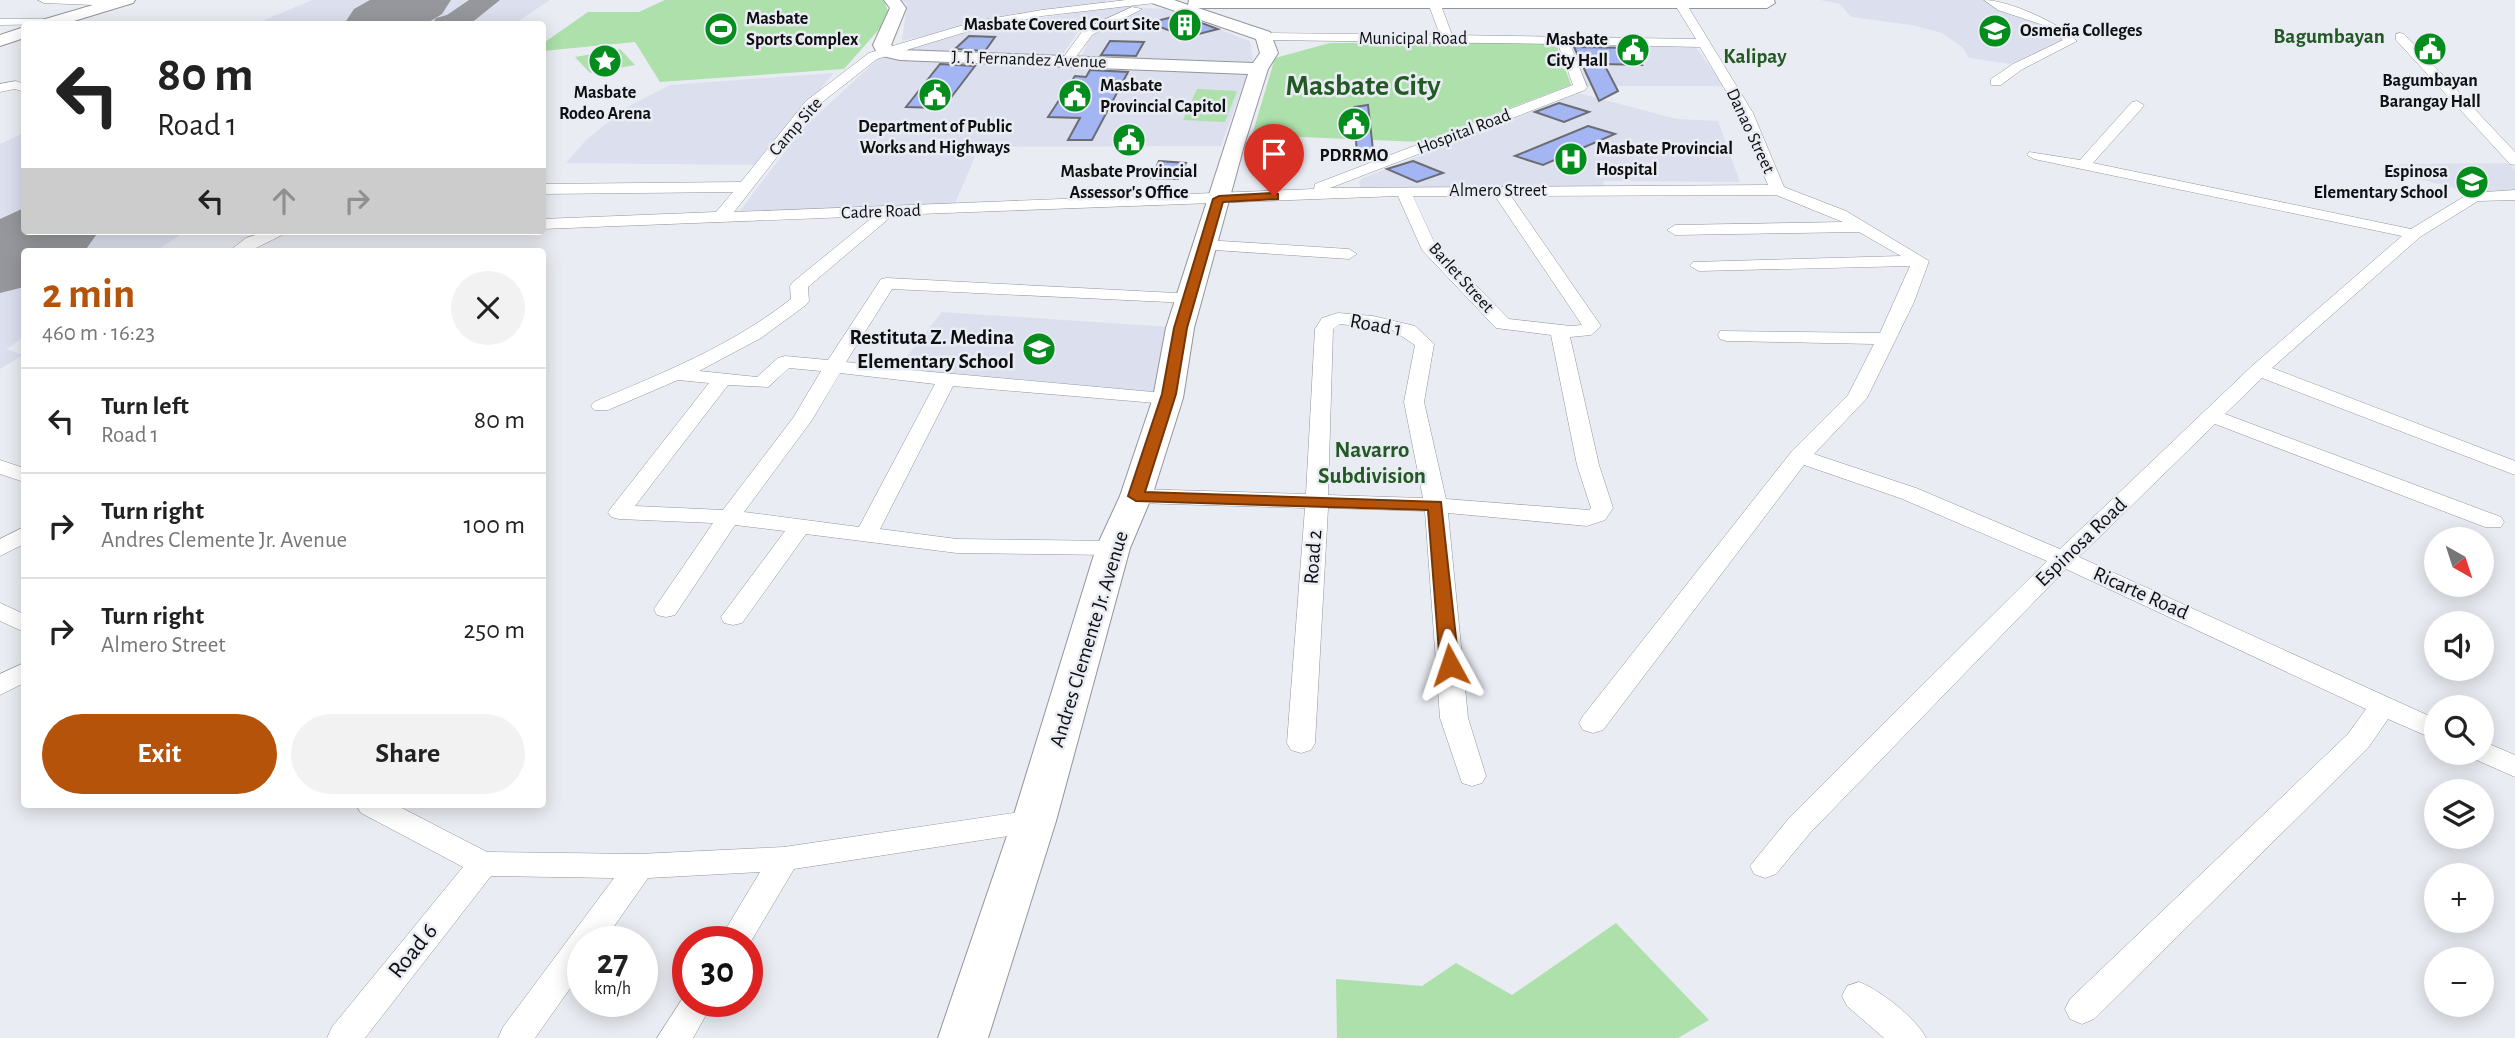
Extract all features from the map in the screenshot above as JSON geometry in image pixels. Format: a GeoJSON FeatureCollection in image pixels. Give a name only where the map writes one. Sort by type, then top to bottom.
{"type":"FeatureCollection","features":[{"type":"Feature","properties":{"kind":"main road"},"geometry":{"type":"LineString","coordinates":[[884,51],[882,45],[898,8],[892,0]]}},
{"type":"Feature","properties":{"kind":"main road"},"geometry":{"type":"LineString","coordinates":[[58,21],[123,1]]}},
{"type":"Feature","properties":{"kind":"main road"},"geometry":{"type":"LineString","coordinates":[[1152,2],[1264,53]]}},
{"type":"Feature","properties":{"kind":"main road"},"geometry":{"type":"LineString","coordinates":[[0,41],[21,33]]}},
{"type":"Feature","properties":{"kind":"main road","name":"J. T. Fernandez Avenue"},"geometry":{"type":"LineString","coordinates":[[884,51],[901,55],[1066,62],[1264,53]]}},
{"type":"Feature","properties":{"kind":"main road","name":"Andres Clemente Jr. Avenue"},"geometry":{"type":"LineString","coordinates":[[963,1038],[1034,821],[1113,548],[1136,496],[1168,398],[1189,298],[1264,53]]}},
{"type":"Feature","properties":{"kind":"street"},"geometry":{"type":"LineString","coordinates":[[44,0],[123,1]]}},
{"type":"Feature","properties":{"kind":"street"},"geometry":{"type":"LineString","coordinates":[[1990,0],[2002,8],[2047,23],[2071,41],[2017,66],[1996,82]]}},
{"type":"Feature","properties":{"kind":"street"},"geometry":{"type":"LineString","coordinates":[[1433,1],[1447,38]]}},
{"type":"Feature","properties":{"kind":"street","name":"Danao Street"},"geometry":{"type":"LineString","coordinates":[[1678,1],[1746,113],[1778,190]]}},
{"type":"Feature","properties":{"kind":"street"},"geometry":{"type":"LineString","coordinates":[[1066,62],[1088,32],[1152,2],[1766,1]]}},
{"type":"Feature","properties":{"kind":"street","name":"Camp Site"},"geometry":{"type":"LineString","coordinates":[[721,217],[811,104],[853,70],[884,51],[1003,20],[1152,2]]}},
{"type":"Feature","properties":{"kind":"street"},"geometry":{"type":"LineString","coordinates":[[0,22],[21,22]]}},
{"type":"Feature","properties":{"kind":"street"},"geometry":{"type":"LineString","coordinates":[[2400,37],[2515,161]]}},
{"type":"Feature","properties":{"kind":"street","name":"Municipal Road"},"geometry":{"type":"LineString","coordinates":[[1264,53],[1324,39],[1562,39],[1704,43]]}},
{"type":"Feature","properties":{"kind":"street","name":"Hospital Road"},"geometry":{"type":"LineString","coordinates":[[1301,195],[1580,87],[1562,39]]}},
{"type":"Feature","properties":{"kind":"street"},"geometry":{"type":"LineString","coordinates":[[0,88],[16,85],[21,87]]}},
{"type":"Feature","properties":{"kind":"street"},"geometry":{"type":"LineString","coordinates":[[2084,164],[2137,105]]}},
{"type":"Feature","properties":{"kind":"street"},"geometry":{"type":"LineString","coordinates":[[2034,155],[2414,234]]}},
{"type":"Feature","properties":{"kind":"street"},"geometry":{"type":"LineString","coordinates":[[1356,192],[1356,180],[1366,170]]}},
{"type":"Feature","properties":{"kind":"street"},"geometry":{"type":"LineString","coordinates":[[546,189],[745,187]]}},
{"type":"Feature","properties":{"kind":"street"},"geometry":{"type":"LineString","coordinates":[[1778,190],[1840,214],[1921,261]]}},
{"type":"Feature","properties":{"kind":"street","name":"Almero Street"},"geometry":{"type":"LineString","coordinates":[[1219,199],[1403,191],[1778,190]]}},
{"type":"Feature","properties":{"kind":"street","name":"Barlet Street"},"geometry":{"type":"LineString","coordinates":[[1403,191],[1428,246],[1503,324],[1559,331],[1584,331],[1591,326],[1500,191]]}},
{"type":"Feature","properties":{"kind":"street","name":"Espinosa Road"},"geometry":{"type":"LineString","coordinates":[[1765,866],[1800,825],[2063,559],[2259,370],[2414,234],[2475,195],[2515,195]]}},
{"type":"Feature","properties":{"kind":"street","name":"Cadre Road"},"geometry":{"type":"LineString","coordinates":[[546,223],[1219,199]]}},
{"type":"Feature","properties":{"kind":"street"},"geometry":{"type":"LineString","coordinates":[[601,406],[738,344],[783,316],[800,301],[799,286],[822,264],[871,230],[887,212]]}},
{"type":"Feature","properties":{"kind":"street"},"geometry":{"type":"LineString","coordinates":[[1675,230],[1863,227]]}},
{"type":"Feature","properties":{"kind":"street"},"geometry":{"type":"LineString","coordinates":[[243,248],[271,235]]}},
{"type":"Feature","properties":{"kind":"street"},"geometry":{"type":"LineString","coordinates":[[1205,245],[1349,254]]}},
{"type":"Feature","properties":{"kind":"street"},"geometry":{"type":"LineString","coordinates":[[1699,266],[1921,261]]}},
{"type":"Feature","properties":{"kind":"street"},"geometry":{"type":"LineString","coordinates":[[1593,723],[1800,457],[1857,398],[1921,261]]}},
{"type":"Feature","properties":{"kind":"street"},"geometry":{"type":"LineString","coordinates":[[666,609],[729,517],[802,420],[887,283],[1189,298]]}},
{"type":"Feature","properties":{"kind":"street","name":"Road 1"},"geometry":{"type":"LineString","coordinates":[[1324,329],[1328,322],[1338,318],[1406,327],[1419,335],[1425,344],[1414,402],[1436,505]]}},
{"type":"Feature","properties":{"kind":"street","name":"Road 2"},"geometry":{"type":"LineString","coordinates":[[1301,743],[1317,501],[1324,329]]}},
{"type":"Feature","properties":{"kind":"street"},"geometry":{"type":"LineString","coordinates":[[1136,496],[1436,505],[1587,519],[1597,515],[1602,508],[1588,465],[1559,331]]}},
{"type":"Feature","properties":{"kind":"street"},"geometry":{"type":"LineString","coordinates":[[1727,335],[1887,338]]}},
{"type":"Feature","properties":{"kind":"street"},"geometry":{"type":"LineString","coordinates":[[675,374],[761,383],[785,362],[1168,398]]}},
{"type":"Feature","properties":{"kind":"street"},"geometry":{"type":"LineString","coordinates":[[2259,370],[2515,470]]}},
{"type":"Feature","properties":{"kind":"street"},"geometry":{"type":"LineString","coordinates":[[867,533],[947,379]]}},
{"type":"Feature","properties":{"kind":"street"},"geometry":{"type":"LineString","coordinates":[[722,380],[619,512],[729,517],[957,546],[1113,548]]}},
{"type":"Feature","properties":{"kind":"street"},"geometry":{"type":"LineString","coordinates":[[2212,416],[2493,522]]}},
{"type":"Feature","properties":{"kind":"street","name":"Ricarte Road"},"geometry":{"type":"LineString","coordinates":[[1800,457],[1896,489],[2063,559],[2424,724]]}},
{"type":"Feature","properties":{"kind":"street"},"geometry":{"type":"LineString","coordinates":[[1436,505],[1454,718],[1472,776]]}},
{"type":"Feature","properties":{"kind":"street"},"geometry":{"type":"LineString","coordinates":[[733,617],[801,525]]}},
{"type":"Feature","properties":{"kind":"street"},"geometry":{"type":"LineString","coordinates":[[0,549],[21,536]]}},
{"type":"Feature","properties":{"kind":"street"},"geometry":{"type":"LineString","coordinates":[[0,611],[21,622]]}},
{"type":"Feature","properties":{"kind":"street"},"geometry":{"type":"LineString","coordinates":[[0,686],[21,673]]}},
{"type":"Feature","properties":{"kind":"street"},"geometry":{"type":"LineString","coordinates":[[2082,1009],[2358,741],[2383,705]]}},
{"type":"Feature","properties":{"kind":"street"},"geometry":{"type":"LineString","coordinates":[[2494,757],[2515,767]]}},
{"type":"Feature","properties":{"kind":"street"},"geometry":{"type":"LineString","coordinates":[[377,808],[483,864],[639,866],[784,859],[1034,821]]}},
{"type":"Feature","properties":{"kind":"street"},"geometry":{"type":"LineString","coordinates":[[744,926],[784,859]]}},
{"type":"Feature","properties":{"kind":"street","name":"Road 6"},"geometry":{"type":"LineString","coordinates":[[344,1038],[483,864]]}},
{"type":"Feature","properties":{"kind":"street"},"geometry":{"type":"LineString","coordinates":[[596,926],[639,866]]}},
{"type":"Feature","properties":{"kind":"street"},"geometry":{"type":"LineString","coordinates":[[515,1038],[567,966]]}},
{"type":"Feature","properties":{"kind":"street"},"geometry":{"type":"LineString","coordinates":[[1859,996],[1909,1038]]}},
{"type":"Feature","properties":{"kind":"street"},"geometry":{"type":"LineString","coordinates":[[674,1038],[687,1017]]}},
{"type":"Feature","properties":{"kind":"shaded area"},"geometry":{"type":"Polygon","coordinates":[[[312,0],[550,0],[518,21],[262,21],[312,0]]]}},
{"type":"Feature","properties":{"kind":"shaded area"},"geometry":{"type":"Polygon","coordinates":[[[900,0],[1106,0],[1106,4],[1072,6],[1011,16],[902,41],[907,4],[900,0]]]}},
{"type":"Feature","properties":{"kind":"shaded area","name":"Osmeña Colleges"},"geometry":{"type":"Polygon","coordinates":[[[1820,0],[1986,0],[2035,21],[2063,38],[2061,43],[2011,64],[1969,58],[1962,47],[1942,33],[1911,25],[1851,17],[1840,4],[1820,0]]]}},
{"type":"Feature","properties":{"kind":"shaded area"},"geometry":{"type":"Polygon","coordinates":[[[1133,4],[1137,7],[1080,29],[1061,57],[899,49],[975,28],[1133,4]]]}},
{"type":"Feature","properties":{"kind":"shaded area"},"geometry":{"type":"Polygon","coordinates":[[[1145,8],[1165,9],[1250,41],[1253,62],[1081,57],[1089,39],[1108,23],[1145,8]]]}},
{"type":"Feature","properties":{"kind":"shaded area"},"geometry":{"type":"Polygon","coordinates":[[[1568,44],[1695,46],[1724,86],[1587,86],[1568,44]]]}},
{"type":"Feature","properties":{"kind":"shaded area"},"geometry":{"type":"Polygon","coordinates":[[[879,58],[1249,69],[1221,146],[979,147],[954,206],[739,212],[803,128],[879,58]]]}},
{"type":"Feature","properties":{"kind":"shaded area"},"geometry":{"type":"Polygon","coordinates":[[[834,73],[755,165],[566,163],[586,140],[625,108],[670,85],[834,73]]]}},
{"type":"Feature","properties":{"kind":"shaded area","name":"Masbate Provincial Hospital"},"geometry":{"type":"Polygon","coordinates":[[[1578,93],[1677,119],[1718,121],[1740,182],[1603,181],[1605,188],[1361,190],[1359,181],[1363,178],[1578,93]]]}},
{"type":"Feature","properties":{"kind":"shaded area"},"geometry":{"type":"Polygon","coordinates":[[[21,134],[21,235],[180,235],[160,248],[21,248],[21,339],[6,349],[21,356],[0,369],[0,144],[21,134]]]}},
{"type":"Feature","properties":{"kind":"shaded area","name":"Espinosa Elementary School"},"geometry":{"type":"Polygon","coordinates":[[[2509,163],[2515,170],[2515,193],[2477,194],[2379,169],[2403,164],[2509,163]]]}},
{"type":"Feature","properties":{"kind":"shaded area","name":"Restituta Z. Medina Elementary School"},"geometry":{"type":"Polygon","coordinates":[[[942,312],[1170,327],[1157,394],[895,371],[942,312]]]}},
{"type":"Feature","properties":{"kind":"green space","name":"Masbate Sports Complex"},"geometry":{"type":"Polygon","coordinates":[[[665,0],[884,0],[890,17],[844,69],[660,82],[635,42],[546,51],[546,41],[588,12],[639,12],[665,0]]]}},
{"type":"Feature","properties":{"kind":"green space"},"geometry":{"type":"Polygon","coordinates":[[[1330,43],[1556,43],[1571,85],[1421,142],[1252,135],[1275,58],[1330,43]]]}},
{"type":"Feature","properties":{"kind":"green space","name":"Masbate Rodeo Arena"},"geometry":{"type":"Polygon","coordinates":[[[620,49],[635,65],[590,73],[575,57],[620,49]]]}},
{"type":"Feature","properties":{"kind":"green space"},"geometry":{"type":"Polygon","coordinates":[[[1197,89],[1237,91],[1225,122],[1183,120],[1197,89]]]}},
{"type":"Feature","properties":{"kind":"green space"},"geometry":{"type":"Polygon","coordinates":[[[1616,923],[1709,1020],[1678,1038],[1337,1038],[1336,979],[1422,986],[1456,963],[1512,995],[1616,923]]]}},
{"type":"Feature","properties":{"kind":"building","name":"Masbate Covered Court Site"},"geometry":{"type":"Polygon","coordinates":[[[1180,15],[1218,29],[1187,37],[1149,23],[1180,15]]]}},
{"type":"Feature","properties":{"kind":"building"},"geometry":{"type":"Polygon","coordinates":[[[969,36],[995,37],[985,51],[955,49],[969,36]]]}},
{"type":"Feature","properties":{"kind":"building"},"geometry":{"type":"Polygon","coordinates":[[[1110,41],[1144,42],[1136,56],[1101,55],[1110,41]]]}},
{"type":"Feature","properties":{"kind":"building"},"geometry":{"type":"Polygon","coordinates":[[[1574,47],[1633,48],[1642,65],[1604,64],[1618,91],[1599,101],[1574,47]]]}},
{"type":"Feature","properties":{"kind":"building"},"geometry":{"type":"Polygon","coordinates":[[[940,64],[975,66],[943,108],[906,107],[940,64]]]}},
{"type":"Feature","properties":{"kind":"building"},"geometry":{"type":"Polygon","coordinates":[[[1090,70],[1128,72],[1092,140],[1068,140],[1080,118],[1048,117],[1075,76],[1086,77],[1090,70]]]}},
{"type":"Feature","properties":{"kind":"building"},"geometry":{"type":"Polygon","coordinates":[[[1559,103],[1589,112],[1564,122],[1535,112],[1559,103]]]}},
{"type":"Feature","properties":{"kind":"building"},"geometry":{"type":"Polygon","coordinates":[[[1368,105],[1374,159],[1368,161],[1357,156],[1354,107],[1368,105]]]}},
{"type":"Feature","properties":{"kind":"building","name":"Masbate Provincial Hospital"},"geometry":{"type":"Polygon","coordinates":[[[1588,126],[1615,134],[1543,165],[1515,156],[1588,126]]]}},
{"type":"Feature","properties":{"kind":"building"},"geometry":{"type":"Polygon","coordinates":[[[1159,161],[1186,163],[1178,179],[1151,178],[1159,161]]]}},
{"type":"Feature","properties":{"kind":"building"},"geometry":{"type":"Polygon","coordinates":[[[1413,161],[1443,173],[1417,182],[1387,169],[1413,161]]]}},
{"type":"Feature","properties":{"kind":"taxiway"},"geometry":{"type":"LineString","coordinates":[[457,21],[487,0]]}},
{"type":"Feature","properties":{"kind":"runway"},"geometry":{"type":"LineString","coordinates":[[384,21],[418,0]]}},
{"type":"Feature","properties":{"kind":"runway"},"geometry":{"type":"LineString","coordinates":[[23,248],[44,235]]}},
{"type":"Feature","properties":{"kind":"runway"},"geometry":{"type":"LineString","coordinates":[[0,262],[21,249]]}},
{"type":"Feature","properties":{"kind":"place","name":"Masbate Covered Court Site"},"geometry":{"type":"Point","coordinates":[1185,25]}},
{"type":"Feature","properties":{"kind":"place","name":"Masbate Sports Complex"},"geometry":{"type":"Point","coordinates":[721,29]}},
{"type":"Feature","properties":{"kind":"place","name":"Osmeña Colleges"},"geometry":{"type":"Point","coordinates":[1995,31]}},
{"type":"Feature","properties":{"kind":"place","name":"Bagumbayan Barangay Hall"},"geometry":{"type":"Point","coordinates":[2430,49]}},
{"type":"Feature","properties":{"kind":"place","name":"Masbate City Hall"},"geometry":{"type":"Point","coordinates":[1633,50]}},
{"type":"Feature","properties":{"kind":"place","name":"Masbate Rodeo Arena"},"geometry":{"type":"Point","coordinates":[605,61]}},
{"type":"Feature","properties":{"kind":"place","name":"Department of Public Works and Highways"},"geometry":{"type":"Point","coordinates":[935,95]}},
{"type":"Feature","properties":{"kind":"place","name":"Masbate Provincial Capitol"},"geometry":{"type":"Point","coordinates":[1075,96]}},
{"type":"Feature","properties":{"kind":"place","name":"PDRRMO"},"geometry":{"type":"Point","coordinates":[1354,124]}},
{"type":"Feature","properties":{"kind":"place","name":"Masbate Provincial Assessor's Office"},"geometry":{"type":"Point","coordinates":[1129,140]}},
{"type":"Feature","properties":{"kind":"place","name":"Masbate Provincial Hospital"},"geometry":{"type":"Point","coordinates":[1571,159]}},
{"type":"Feature","properties":{"kind":"place","name":"Espinosa Elementary School"},"geometry":{"type":"Point","coordinates":[2472,182]}},
{"type":"Feature","properties":{"kind":"place","name":"Restituta Z. Medina Elementary School"},"geometry":{"type":"Point","coordinates":[1039,349]}},
{"type":"Feature","properties":{"kind":"district","name":"Bagumbayan"},"geometry":{"type":"Point","coordinates":[2329,36]}},
{"type":"Feature","properties":{"kind":"district","name":"Kalipay"},"geometry":{"type":"Point","coordinates":[1755,56]}},
{"type":"Feature","properties":{"kind":"district","name":"Masbate City"},"geometry":{"type":"Point","coordinates":[1363,86]}},
{"type":"Feature","properties":{"kind":"district","name":"Navarro Subdivision"},"geometry":{"type":"Point","coordinates":[1372,463]}},
{"type":"Feature","properties":{"kind":"route"},"geometry":{"type":"LineString","coordinates":[[1274,196],[1219,199],[1180,328],[1169,394],[1136,496],[1436,505],[1450,665]]}}]}
